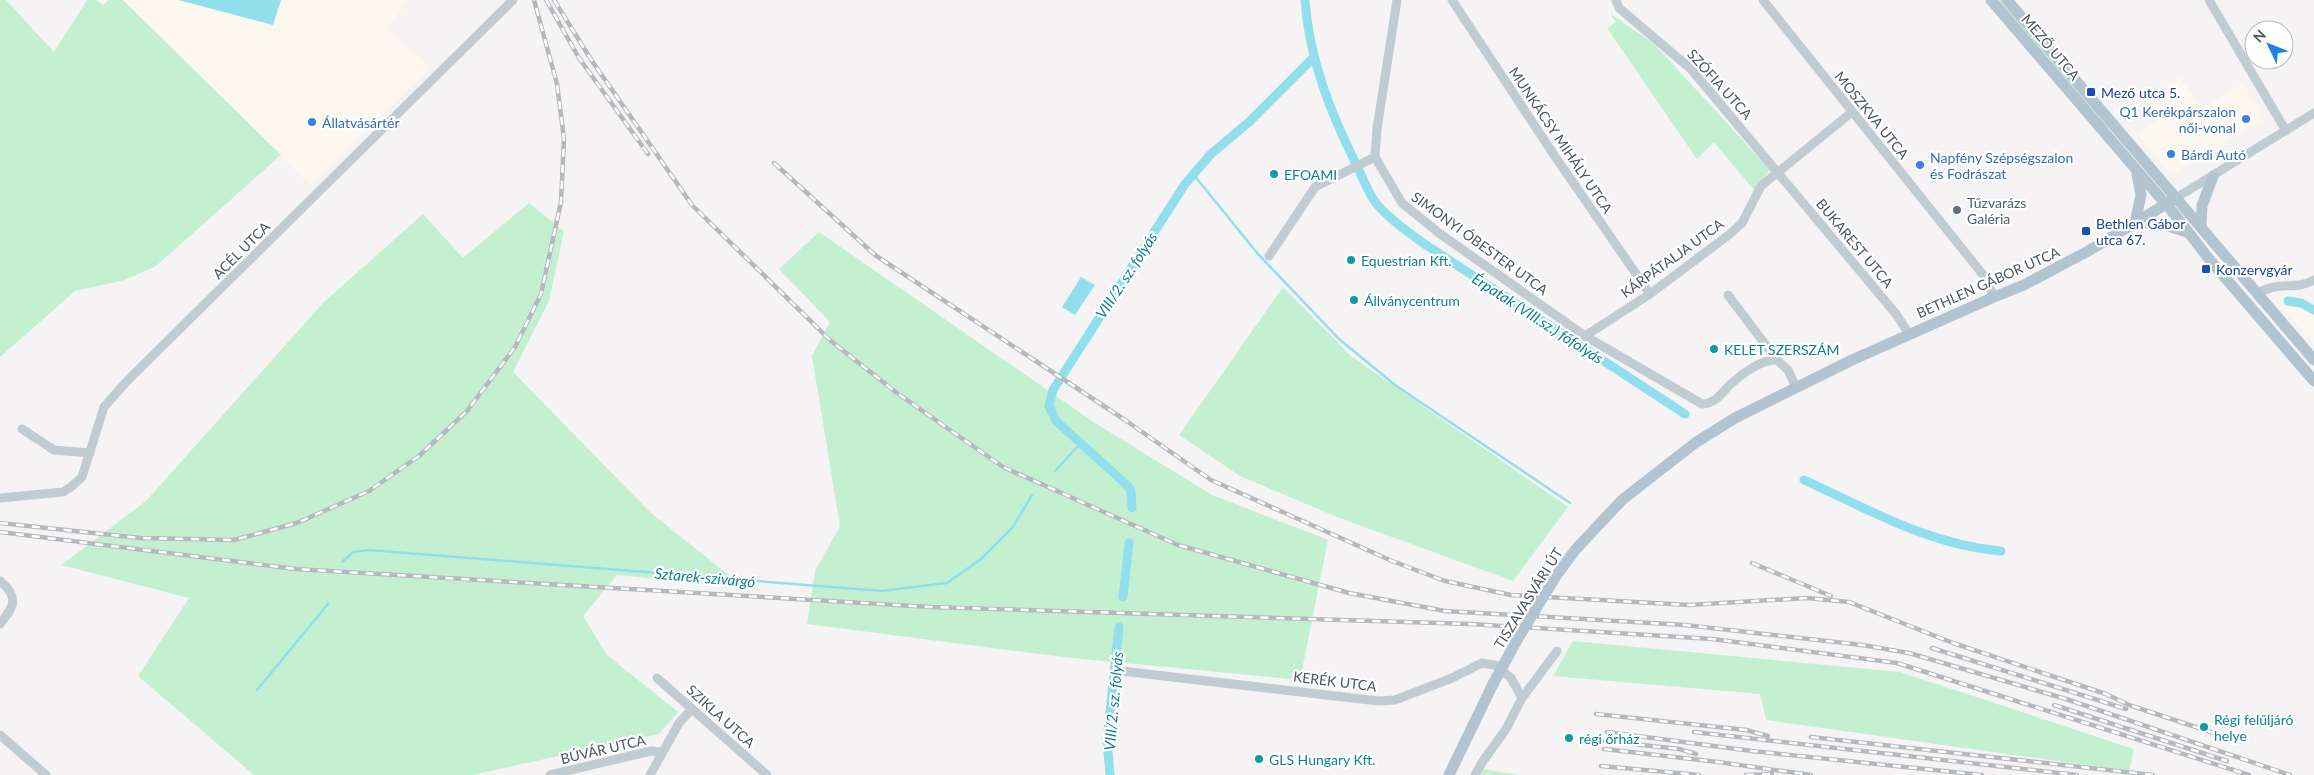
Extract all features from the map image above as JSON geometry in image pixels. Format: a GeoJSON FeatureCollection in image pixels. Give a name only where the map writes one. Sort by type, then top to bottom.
{"type":"FeatureCollection","features":[{"type":"Feature","properties":{"kind":"main road","name":"MEZŐ UTCA"},"geometry":{"type":"LineString","coordinates":[[1991,0],[2136,171],[2171,201]]}},
{"type":"Feature","properties":{"kind":"main road","name":"MEZŐ UTCA"},"geometry":{"type":"LineString","coordinates":[[2007,0],[2171,201]]}},
{"type":"Feature","properties":{"kind":"main road"},"geometry":{"type":"LineString","coordinates":[[2136,171],[2140,195],[2135,224],[2162,224],[2187,232]]}},
{"type":"Feature","properties":{"kind":"main road"},"geometry":{"type":"LineString","coordinates":[[2201,226],[2202,206],[2213,176]]}},
{"type":"Feature","properties":{"kind":"main road"},"geometry":{"type":"LineString","coordinates":[[2171,201],[2201,226],[2314,360]]}},
{"type":"Feature","properties":{"kind":"main road"},"geometry":{"type":"LineString","coordinates":[[2171,201],[2187,232],[2314,381]]}},
{"type":"Feature","properties":{"kind":"main road","name":"BETHLEN GÁBOR UTCA"},"geometry":{"type":"LineString","coordinates":[[1769,400],[1909,334],[1994,296],[2024,285],[2135,224],[2171,201]]}},
{"type":"Feature","properties":{"kind":"main road","name":"TISZAVASVÁRI ÚT"},"geometry":{"type":"LineString","coordinates":[[1449,775],[1493,684],[1517,640],[1556,576],[1598,524],[1622,500],[1655,473],[1695,444],[1769,400]]}},
{"type":"Feature","properties":{"kind":"street","name":"ACÉL UTCA"},"geometry":{"type":"LineString","coordinates":[[0,498],[64,492],[82,477],[104,407],[513,0]]}},
{"type":"Feature","properties":{"kind":"street"},"geometry":{"type":"LineString","coordinates":[[1269,256],[1315,187],[1375,157],[1377,129],[1398,0]]}},
{"type":"Feature","properties":{"kind":"street","name":"MUNKÁCSY MIHÁLY UTCA"},"geometry":{"type":"LineString","coordinates":[[1452,0],[1554,155],[1650,294]]}},
{"type":"Feature","properties":{"kind":"street","name":"SZÓFIA UTCA"},"geometry":{"type":"LineString","coordinates":[[1616,0],[1619,8],[1692,69],[1778,171]]}},
{"type":"Feature","properties":{"kind":"street","name":"MOSZKVA UTCA"},"geometry":{"type":"LineString","coordinates":[[1763,0],[1984,276],[1994,296]]}},
{"type":"Feature","properties":{"kind":"street"},"geometry":{"type":"LineString","coordinates":[[2209,0],[2286,131]]}},
{"type":"Feature","properties":{"kind":"street","name":"KÁRPÁTALJA UTCA"},"geometry":{"type":"LineString","coordinates":[[1585,336],[1650,294],[1730,234],[1742,223],[1761,186],[1852,112]]}},
{"type":"Feature","properties":{"kind":"street","name":"BETHLEN GÁBOR UTCA"},"geometry":{"type":"LineString","coordinates":[[2171,201],[2314,113]]}},
{"type":"Feature","properties":{"kind":"street","name":"SIMONYI ÓBESTER UTCA"},"geometry":{"type":"LineString","coordinates":[[1375,157],[1402,203],[1416,216],[1585,336],[1702,404],[1717,399],[1732,382],[1768,360],[1777,360]]}},
{"type":"Feature","properties":{"kind":"street","name":"BUKAREST UTCA"},"geometry":{"type":"LineString","coordinates":[[1778,171],[1896,314],[1909,334]]}},
{"type":"Feature","properties":{"kind":"street"},"geometry":{"type":"LineString","coordinates":[[2257,294],[2268,286],[2312,284]]}},
{"type":"Feature","properties":{"kind":"street"},"geometry":{"type":"LineString","coordinates":[[1728,295],[1777,360],[1788,370],[1796,387]]}},
{"type":"Feature","properties":{"kind":"street"},"geometry":{"type":"LineString","coordinates":[[22,429],[54,450],[90,453]]}},
{"type":"Feature","properties":{"kind":"street"},"geometry":{"type":"LineString","coordinates":[[0,581],[10,590],[14,599],[12,609],[0,624]]}},
{"type":"Feature","properties":{"kind":"street"},"geometry":{"type":"LineString","coordinates":[[1475,775],[1506,729],[1522,698],[1557,651]]}},
{"type":"Feature","properties":{"kind":"street","name":"KERÉK UTCA"},"geometry":{"type":"LineString","coordinates":[[1121,671],[1378,701],[1395,700],[1452,678],[1482,663],[1495,665],[1511,678],[1522,698]]}},
{"type":"Feature","properties":{"kind":"street","name":"SZIKLA UTCA"},"geometry":{"type":"LineString","coordinates":[[658,678],[767,775]]}},
{"type":"Feature","properties":{"kind":"street","name":"BÚVÁR UTCA"},"geometry":{"type":"LineString","coordinates":[[650,775],[678,723],[692,709]]}},
{"type":"Feature","properties":{"kind":"street"},"geometry":{"type":"LineString","coordinates":[[0,735],[46,775]]}},
{"type":"Feature","properties":{"kind":"street","name":"BÚVÁR UTCA"},"geometry":{"type":"LineString","coordinates":[[550,775],[651,751],[662,752]]}},
{"type":"Feature","properties":{"kind":"shaded area","name":"Állatvásártér"},"geometry":{"type":"Polygon","coordinates":[[[123,0],[408,0],[387,29],[431,68],[310,185],[123,0]]]}},
{"type":"Feature","properties":{"kind":"shaded area"},"geometry":{"type":"Polygon","coordinates":[[[2180,77],[2203,108],[2243,84],[2263,119],[2171,175],[2137,133],[2160,119],[2147,99],[2180,77]]]}},
{"type":"Feature","properties":{"kind":"shaded area"},"geometry":{"type":"Polygon","coordinates":[[[2293,303],[2314,313],[2314,344],[2281,307],[2293,303]]]}},
{"type":"Feature","properties":{"kind":"green space"},"geometry":{"type":"Polygon","coordinates":[[[0,0],[6,0],[54,52],[87,0],[96,0],[103,5],[109,0],[123,0],[281,155],[156,266],[125,280],[75,291],[0,357],[0,0]]]}},
{"type":"Feature","properties":{"kind":"green space"},"geometry":{"type":"Polygon","coordinates":[[[1996,0],[2001,0],[2109,127],[2107,129],[1996,0]]]}},
{"type":"Feature","properties":{"kind":"green space"},"geometry":{"type":"Polygon","coordinates":[[[1611,14],[1654,44],[1770,170],[1754,190],[1714,142],[1697,159],[1607,28],[1616,22],[1611,14]]]}},
{"type":"Feature","properties":{"kind":"green space"},"geometry":{"type":"Polygon","coordinates":[[[529,203],[564,231],[549,301],[513,372],[651,513],[745,588],[617,575],[583,616],[607,655],[678,712],[659,734],[472,775],[254,775],[138,676],[189,598],[61,565],[146,501],[323,303],[423,214],[463,258],[529,203]]]}},
{"type":"Feature","properties":{"kind":"green space"},"geometry":{"type":"Polygon","coordinates":[[[819,232],[1095,423],[1212,495],[1328,540],[1300,680],[1063,657],[807,624],[815,571],[840,526],[812,356],[830,322],[779,269],[819,232]]]}},
{"type":"Feature","properties":{"kind":"green space"},"geometry":{"type":"Polygon","coordinates":[[[1283,287],[1351,356],[1568,507],[1513,581],[1337,517],[1240,476],[1179,435],[1283,287]]]}},
{"type":"Feature","properties":{"kind":"green space"},"geometry":{"type":"Polygon","coordinates":[[[1573,641],[1900,672],[2134,749],[2129,771],[1766,720],[1760,694],[1553,676],[1573,641]]]}},
{"type":"Feature","properties":{"kind":"green space"},"geometry":{"type":"Polygon","coordinates":[[[1484,769],[1519,775],[1481,775],[1484,769]]]}},
{"type":"Feature","properties":{"kind":"water"},"geometry":{"type":"Polygon","coordinates":[[[178,0],[281,0],[273,25],[178,0]]]}},
{"type":"Feature","properties":{"kind":"water"},"geometry":{"type":"Polygon","coordinates":[[[1081,277],[1095,285],[1075,315],[1062,307],[1081,277]]]}},
{"type":"Feature","properties":{"kind":"waterway","name":"Érpatak (VIII.sz.) főfolyás"},"geometry":{"type":"LineString","coordinates":[[1305,0],[1311,44],[1330,106],[1368,190],[1381,209],[1398,225],[1423,243],[1685,414]]}},
{"type":"Feature","properties":{"kind":"waterway","name":"VIII/2. sz. folyás"},"geometry":{"type":"LineString","coordinates":[[1132,508],[1131,491],[1127,485],[1056,421],[1049,406],[1053,390],[1185,184],[1211,154],[1249,122],[1313,58]]}},
{"type":"Feature","properties":{"kind":"waterway"},"geometry":{"type":"LineString","coordinates":[[1193,174],[1258,254],[1339,339],[1395,385],[1570,503]]}},
{"type":"Feature","properties":{"kind":"waterway","name":"Érpatak (VIII.sz.) főfolyás"},"geometry":{"type":"LineString","coordinates":[[2288,301],[2301,303],[2314,310]]}},
{"type":"Feature","properties":{"kind":"waterway","name":"Sztarek-szivárgó"},"geometry":{"type":"LineString","coordinates":[[1055,471],[1081,443]]}},
{"type":"Feature","properties":{"kind":"waterway","name":"Érpatak (VIII.sz.) főfolyás"},"geometry":{"type":"LineString","coordinates":[[1804,480],[1875,514],[1924,534],[1974,547],[2001,551]]}},
{"type":"Feature","properties":{"kind":"waterway","name":"Sztarek-szivárgó"},"geometry":{"type":"LineString","coordinates":[[342,562],[353,552],[369,550],[882,591],[947,583],[981,559],[1013,527],[1032,495]]}},
{"type":"Feature","properties":{"kind":"waterway","name":"VIII/2. sz. folyás"},"geometry":{"type":"LineString","coordinates":[[1123,597],[1129,543]]}},
{"type":"Feature","properties":{"kind":"waterway","name":"Sztarek-szivárgó"},"geometry":{"type":"LineString","coordinates":[[257,690],[328,604]]}},
{"type":"Feature","properties":{"kind":"waterway","name":"VIII/2. sz. folyás"},"geometry":{"type":"LineString","coordinates":[[1110,775],[1107,740],[1119,627]]}},
{"type":"Feature","properties":{"kind":"railway"},"geometry":{"type":"LineString","coordinates":[[0,523],[140,538],[234,540],[297,523],[369,491],[419,456],[467,411],[515,347],[541,294],[561,202],[564,139],[557,84],[534,0]]}},
{"type":"Feature","properties":{"kind":"railway"},"geometry":{"type":"LineString","coordinates":[[546,0],[579,58],[648,154]]}},
{"type":"Feature","properties":{"kind":"railway"},"geometry":{"type":"LineString","coordinates":[[554,0],[592,61],[692,205],[831,341],[897,393],[1003,467],[1178,545],[1349,593],[1445,611],[1685,625],[1862,645],[1909,653],[2066,699],[2290,775]]}},
{"type":"Feature","properties":{"kind":"railway"},"geometry":{"type":"LineString","coordinates":[[774,163],[875,255],[1125,420],[1211,480],[1392,561],[1445,581],[1511,595],[1689,605],[1807,598],[1849,602],[1953,643],[2106,694],[2129,705],[2217,734]]}},
{"type":"Feature","properties":{"kind":"railway"},"geometry":{"type":"LineString","coordinates":[[0,532],[296,569],[930,607],[1470,624],[1712,639],[1897,663],[2249,775]]}},
{"type":"Feature","properties":{"kind":"railway"},"geometry":{"type":"LineString","coordinates":[[1752,563],[1831,596]]}},
{"type":"Feature","properties":{"kind":"railway"},"geometry":{"type":"LineString","coordinates":[[1932,648],[2126,709]]}},
{"type":"Feature","properties":{"kind":"railway"},"geometry":{"type":"LineString","coordinates":[[2054,705],[2227,761]]}},
{"type":"Feature","properties":{"kind":"railway"},"geometry":{"type":"LineString","coordinates":[[1596,714],[1746,730],[1768,736]]}},
{"type":"Feature","properties":{"kind":"railway"},"geometry":{"type":"LineString","coordinates":[[1607,732],[1752,751],[1982,775]]}},
{"type":"Feature","properties":{"kind":"railway"},"geometry":{"type":"LineString","coordinates":[[1694,732],[2077,775]]}},
{"type":"Feature","properties":{"kind":"railway"},"geometry":{"type":"LineString","coordinates":[[1811,737],[2153,775]]}},
{"type":"Feature","properties":{"kind":"railway"},"geometry":{"type":"LineString","coordinates":[[1605,741],[1679,749],[1696,754]]}},
{"type":"Feature","properties":{"kind":"railway"},"geometry":{"type":"LineString","coordinates":[[1604,749],[1811,775]]}},
{"type":"Feature","properties":{"kind":"railway"},"geometry":{"type":"LineString","coordinates":[[1601,766],[1699,775]]}},
{"type":"Feature","properties":{"kind":"railway"},"geometry":{"type":"LineString","coordinates":[[1746,775],[1772,774]]}},
{"type":"Feature","properties":{"kind":"place","name":"Mező utca 5."},"geometry":{"type":"Point","coordinates":[2091,92]}},
{"type":"Feature","properties":{"kind":"place","name":"Q1 Kerékpárszalon női-vonal"},"geometry":{"type":"Point","coordinates":[2246,119]}},
{"type":"Feature","properties":{"kind":"place","name":"Állatvásártér"},"geometry":{"type":"Point","coordinates":[312,122]}},
{"type":"Feature","properties":{"kind":"place","name":"Bárdi Autó"},"geometry":{"type":"Point","coordinates":[2171,154]}},
{"type":"Feature","properties":{"kind":"place","name":"Napfény Szépségszalon és Fodrászat"},"geometry":{"type":"Point","coordinates":[1920,165]}},
{"type":"Feature","properties":{"kind":"place","name":"EFOAMI"},"geometry":{"type":"Point","coordinates":[1274,174]}},
{"type":"Feature","properties":{"kind":"place","name":"Tűzvarázs Galéria"},"geometry":{"type":"Point","coordinates":[1957,210]}},
{"type":"Feature","properties":{"kind":"place","name":"Bethlen Gábor utca 67."},"geometry":{"type":"Point","coordinates":[2086,231]}},
{"type":"Feature","properties":{"kind":"place","name":"Equestrian Kft."},"geometry":{"type":"Point","coordinates":[1351,260]}},
{"type":"Feature","properties":{"kind":"place","name":"Konzervgyár"},"geometry":{"type":"Point","coordinates":[2206,269]}},
{"type":"Feature","properties":{"kind":"place","name":"Állványcentrum"},"geometry":{"type":"Point","coordinates":[1354,300]}},
{"type":"Feature","properties":{"kind":"place","name":"KELET SZERSZÁM"},"geometry":{"type":"Point","coordinates":[1714,349]}},
{"type":"Feature","properties":{"kind":"place","name":"Régi felűljáró helye"},"geometry":{"type":"Point","coordinates":[2204,727]}},
{"type":"Feature","properties":{"kind":"place","name":"régi őrház"},"geometry":{"type":"Point","coordinates":[1569,738]}},
{"type":"Feature","properties":{"kind":"place","name":"GLS Hungary Kft."},"geometry":{"type":"Point","coordinates":[1259,759]}}]}
